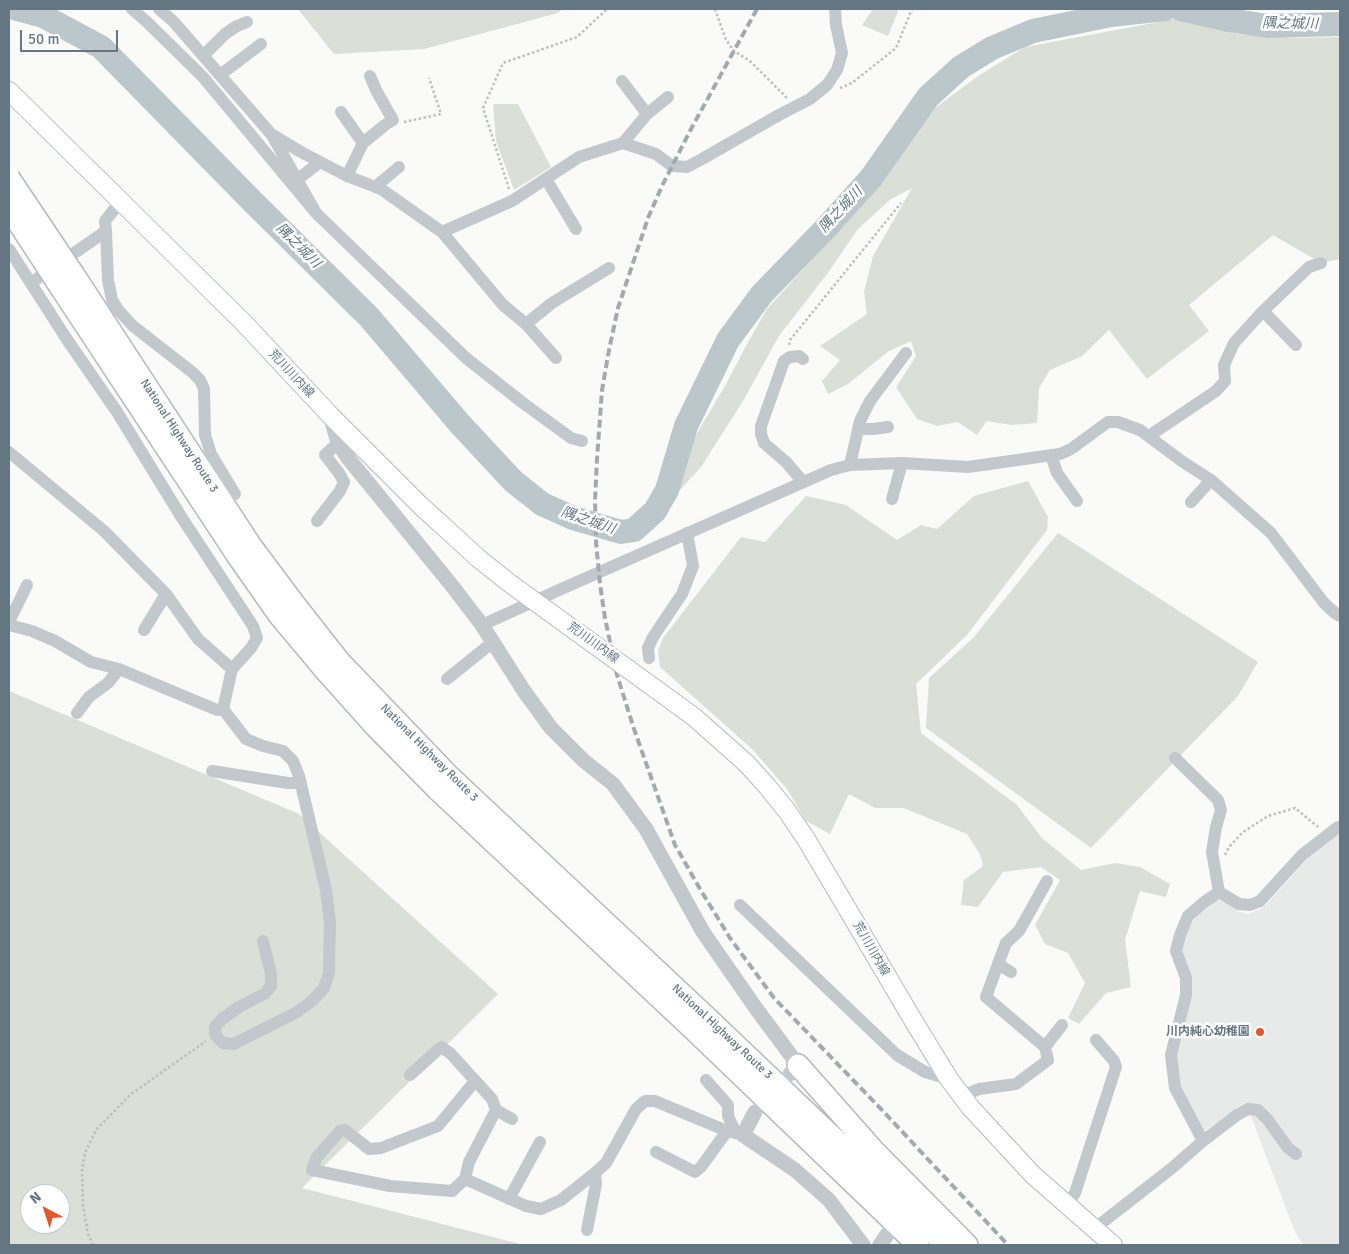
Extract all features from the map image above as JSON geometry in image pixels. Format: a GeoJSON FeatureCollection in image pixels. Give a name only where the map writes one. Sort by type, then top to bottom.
{"type":"FeatureCollection","features":[{"type":"Feature","properties":{"kind":"highway","name":"National Highway Route 3"},"geometry":{"type":"LineString","coordinates":[[9,178],[66,280]]}},
{"type":"Feature","properties":{"kind":"highway","name":"National Highway Route 3"},"geometry":{"type":"LineString","coordinates":[[9,208],[66,280],[251,546],[339,661],[449,776],[902,1216],[946,1245]]}},
{"type":"Feature","properties":{"kind":"highway"},"geometry":{"type":"LineString","coordinates":[[794,1070],[967,1245]]}},
{"type":"Feature","properties":{"kind":"highway","name":"National Highway Route 3"},"geometry":{"type":"LineString","coordinates":[[902,1216],[918,1245]]}},
{"type":"Feature","properties":{"kind":"main road","name":"荒川川内線"},"geometry":{"type":"LineString","coordinates":[[10,93],[242,322],[422,507],[478,558],[508,582],[694,717],[746,763],[787,811],[806,839],[916,1026],[949,1079],[970,1107],[1034,1175],[1113,1245]]}},
{"type":"Feature","properties":{"kind":"street"},"geometry":{"type":"LineString","coordinates":[[132,9],[203,77],[316,213],[466,358],[571,438],[582,441]]}},
{"type":"Feature","properties":{"kind":"street"},"geometry":{"type":"LineString","coordinates":[[159,9],[173,21],[271,134],[316,213]]}},
{"type":"Feature","properties":{"kind":"street"},"geometry":{"type":"LineString","coordinates":[[623,143],[656,154],[672,166],[687,167],[810,99],[827,85],[837,70],[842,53],[836,25],[835,9]]}},
{"type":"Feature","properties":{"kind":"street"},"geometry":{"type":"LineString","coordinates":[[203,56],[226,34],[246,22]]}},
{"type":"Feature","properties":{"kind":"street"},"geometry":{"type":"LineString","coordinates":[[220,75],[261,44]]}},
{"type":"Feature","properties":{"kind":"street"},"geometry":{"type":"LineString","coordinates":[[346,176],[363,143],[393,120],[370,76]]}},
{"type":"Feature","properties":{"kind":"street"},"geometry":{"type":"LineString","coordinates":[[622,81],[647,114]]}},
{"type":"Feature","properties":{"kind":"street"},"geometry":{"type":"LineString","coordinates":[[442,232],[512,201],[579,157],[623,143],[647,114],[668,97]]}},
{"type":"Feature","properties":{"kind":"street"},"geometry":{"type":"LineString","coordinates":[[341,112],[363,143]]}},
{"type":"Feature","properties":{"kind":"street"},"geometry":{"type":"LineString","coordinates":[[271,134],[300,152],[346,176],[381,189],[442,232],[503,305],[526,324],[556,358]]}},
{"type":"Feature","properties":{"kind":"street"},"geometry":{"type":"LineString","coordinates":[[298,180],[320,162]]}},
{"type":"Feature","properties":{"kind":"street"},"geometry":{"type":"LineString","coordinates":[[375,186],[399,167]]}},
{"type":"Feature","properties":{"kind":"street"},"geometry":{"type":"LineString","coordinates":[[546,179],[576,229]]}},
{"type":"Feature","properties":{"kind":"street"},"geometry":{"type":"LineString","coordinates":[[120,202],[105,221],[108,280],[112,300],[133,326],[200,380],[204,389],[205,435],[211,454],[235,494]]}},
{"type":"Feature","properties":{"kind":"street"},"geometry":{"type":"LineString","coordinates":[[31,283],[106,231]]}},
{"type":"Feature","properties":{"kind":"street"},"geometry":{"type":"LineString","coordinates":[[9,249],[66,338],[117,412],[182,518],[253,626],[257,638],[232,670],[223,709]]}},
{"type":"Feature","properties":{"kind":"street"},"geometry":{"type":"LineString","coordinates":[[1149,436],[1216,391],[1225,382],[1224,365],[1234,343],[1263,311],[1309,267],[1320,263]]}},
{"type":"Feature","properties":{"kind":"street"},"geometry":{"type":"LineString","coordinates":[[526,324],[552,303],[608,268]]}},
{"type":"Feature","properties":{"kind":"street"},"geometry":{"type":"LineString","coordinates":[[1263,311],[1296,345]]}},
{"type":"Feature","properties":{"kind":"street"},"geometry":{"type":"LineString","coordinates":[[850,465],[860,421],[870,401],[906,353]]}},
{"type":"Feature","properties":{"kind":"street"},"geometry":{"type":"LineString","coordinates":[[802,359],[799,356],[790,357],[784,361],[761,426],[761,434],[764,443],[786,462],[803,482]]}},
{"type":"Feature","properties":{"kind":"street"},"geometry":{"type":"LineString","coordinates":[[330,414],[338,442],[348,458],[482,625],[524,691],[551,728],[583,760],[613,784],[646,828],[703,932],[755,1007],[794,1070]]}},
{"type":"Feature","properties":{"kind":"street"},"geometry":{"type":"LineString","coordinates":[[482,625],[831,470],[850,465],[902,462],[968,467],[1060,454],[1071,449],[1108,422],[1118,422],[1140,430],[1210,480],[1271,533],[1324,603],[1340,616]]}},
{"type":"Feature","properties":{"kind":"street"},"geometry":{"type":"LineString","coordinates":[[858,429],[888,427]]}},
{"type":"Feature","properties":{"kind":"street"},"geometry":{"type":"LineString","coordinates":[[317,521],[340,491],[344,482],[325,454],[338,442]]}},
{"type":"Feature","properties":{"kind":"street"},"geometry":{"type":"LineString","coordinates":[[9,452],[104,531],[166,594],[198,639],[232,670]]}},
{"type":"Feature","properties":{"kind":"street"},"geometry":{"type":"LineString","coordinates":[[1051,455],[1057,472],[1077,501]]}},
{"type":"Feature","properties":{"kind":"street"},"geometry":{"type":"LineString","coordinates":[[892,499],[902,462]]}},
{"type":"Feature","properties":{"kind":"street"},"geometry":{"type":"LineString","coordinates":[[1191,502],[1210,480]]}},
{"type":"Feature","properties":{"kind":"street"},"geometry":{"type":"LineString","coordinates":[[649,658],[648,648],[653,637],[682,594],[693,566],[687,533]]}},
{"type":"Feature","properties":{"kind":"street"},"geometry":{"type":"LineString","coordinates":[[27,585],[9,624],[55,641],[91,662],[119,669],[217,710],[223,709]]}},
{"type":"Feature","properties":{"kind":"street"},"geometry":{"type":"LineString","coordinates":[[144,630],[166,594]]}},
{"type":"Feature","properties":{"kind":"street"},"geometry":{"type":"LineString","coordinates":[[447,678],[493,642]]}},
{"type":"Feature","properties":{"kind":"street"},"geometry":{"type":"LineString","coordinates":[[77,713],[89,696],[108,683],[119,669]]}},
{"type":"Feature","properties":{"kind":"street"},"geometry":{"type":"LineString","coordinates":[[223,709],[246,739],[263,746],[283,750],[293,761],[300,776],[326,890],[330,922],[329,973],[324,988],[313,1000],[297,1012],[234,1044],[223,1043],[215,1035],[215,1027],[222,1019],[264,994],[271,986],[271,974],[263,941]]}},
{"type":"Feature","properties":{"kind":"street"},"geometry":{"type":"LineString","coordinates":[[1175,758],[1218,800],[1221,810],[1212,852],[1219,892]]}},
{"type":"Feature","properties":{"kind":"street"},"geometry":{"type":"LineString","coordinates":[[212,771],[288,783],[301,783]]}},
{"type":"Feature","properties":{"kind":"street"},"geometry":{"type":"LineString","coordinates":[[1219,892],[1239,904],[1250,905],[1260,900],[1302,855],[1338,827]]}},
{"type":"Feature","properties":{"kind":"street"},"geometry":{"type":"LineString","coordinates":[[962,1096],[979,1090],[1016,1084],[1048,1060],[1045,1047],[986,996],[1006,943],[1019,930],[1047,882]]}},
{"type":"Feature","properties":{"kind":"street"},"geometry":{"type":"LineString","coordinates":[[1203,1141],[1175,1088],[1171,1055],[1186,995],[1186,978],[1176,951],[1188,916],[1219,892]]}},
{"type":"Feature","properties":{"kind":"street"},"geometry":{"type":"LineString","coordinates":[[740,905],[897,1054],[925,1072],[949,1079]]}},
{"type":"Feature","properties":{"kind":"street"},"geometry":{"type":"LineString","coordinates":[[998,964],[1011,972]]}},
{"type":"Feature","properties":{"kind":"street"},"geometry":{"type":"LineString","coordinates":[[1045,1047],[1062,1025]]}},
{"type":"Feature","properties":{"kind":"street"},"geometry":{"type":"LineString","coordinates":[[1067,1204],[1074,1193],[1116,1067],[1114,1061],[1096,1040]]}},
{"type":"Feature","properties":{"kind":"street"},"geometry":{"type":"LineString","coordinates":[[410,1075],[441,1047],[450,1053],[492,1099],[496,1110],[512,1119]]}},
{"type":"Feature","properties":{"kind":"street"},"geometry":{"type":"LineString","coordinates":[[706,1080],[728,1105],[728,1116],[735,1133]]}},
{"type":"Feature","properties":{"kind":"street"},"geometry":{"type":"LineString","coordinates":[[475,1081],[438,1126],[381,1148],[369,1149],[344,1130],[340,1131],[316,1157],[312,1170],[390,1186],[452,1191],[465,1179],[469,1162],[496,1110]]}},
{"type":"Feature","properties":{"kind":"street"},"geometry":{"type":"LineString","coordinates":[[465,1179],[526,1206],[541,1209],[560,1200],[606,1163],[636,1109],[645,1101],[655,1101],[735,1133],[795,1170],[829,1200],[863,1245]]}},
{"type":"Feature","properties":{"kind":"street"},"geometry":{"type":"LineString","coordinates":[[1094,1229],[1172,1168],[1203,1141],[1248,1109],[1258,1110],[1268,1120],[1288,1148],[1296,1154]]}},
{"type":"Feature","properties":{"kind":"street"},"geometry":{"type":"LineString","coordinates":[[656,1152],[694,1172],[754,1112]]}},
{"type":"Feature","properties":{"kind":"street"},"geometry":{"type":"LineString","coordinates":[[509,1199],[540,1142]]}},
{"type":"Feature","properties":{"kind":"street"},"geometry":{"type":"LineString","coordinates":[[587,1230],[596,1184],[595,1173]]}},
{"type":"Feature","properties":{"kind":"street"},"geometry":{"type":"LineString","coordinates":[[880,1245],[902,1216]]}},
{"type":"Feature","properties":{"kind":"path"},"geometry":{"type":"LineString","coordinates":[[512,201],[483,108],[503,62],[577,37],[607,9]]}},
{"type":"Feature","properties":{"kind":"path"},"geometry":{"type":"LineString","coordinates":[[715,9],[726,40],[734,51],[750,61],[794,107]]}},
{"type":"Feature","properties":{"kind":"path"},"geometry":{"type":"LineString","coordinates":[[835,90],[852,83],[896,48],[912,9]]}},
{"type":"Feature","properties":{"kind":"path"},"geometry":{"type":"LineString","coordinates":[[393,120],[402,123],[441,114],[429,78]]}},
{"type":"Feature","properties":{"kind":"path"},"geometry":{"type":"LineString","coordinates":[[784,361],[790,340],[901,203]]}},
{"type":"Feature","properties":{"kind":"path"},"geometry":{"type":"LineString","coordinates":[[1216,871],[1230,846],[1243,832],[1268,816],[1295,808],[1327,835]]}},
{"type":"Feature","properties":{"kind":"path"},"geometry":{"type":"LineString","coordinates":[[93,1245],[88,1234],[83,1205],[82,1170],[85,1153],[96,1130],[130,1094],[215,1035]]}},
{"type":"Feature","properties":{"kind":"shaded area"},"geometry":{"type":"Polygon","coordinates":[[[298,9],[563,9],[558,13],[424,49],[334,54],[298,9]]]}},
{"type":"Feature","properties":{"kind":"shaded area"},"geometry":{"type":"Polygon","coordinates":[[[873,9],[899,9],[888,36],[862,25],[873,9]]]}},
{"type":"Feature","properties":{"kind":"shaded area"},"geometry":{"type":"Polygon","coordinates":[[[1180,18],[1238,34],[1293,38],[1340,37],[1340,259],[1321,263],[1273,235],[1189,305],[1209,331],[1147,379],[1109,330],[1082,356],[1050,370],[1039,388],[1037,423],[1011,425],[987,421],[977,435],[958,422],[937,426],[917,419],[896,387],[916,356],[911,341],[889,351],[848,384],[828,394],[822,381],[840,360],[820,346],[867,314],[864,292],[873,256],[912,188],[891,199],[858,229],[827,274],[779,336],[743,401],[701,467],[669,502],[696,435],[767,309],[844,224],[935,108],[978,76],[1025,47],[1180,18]]]}},
{"type":"Feature","properties":{"kind":"shaded area"},"geometry":{"type":"Polygon","coordinates":[[[493,104],[518,104],[551,167],[514,190],[496,141],[493,104]]]}},
{"type":"Feature","properties":{"kind":"shaded area"},"geometry":{"type":"Polygon","coordinates":[[[1028,481],[1048,517],[1047,530],[967,635],[916,684],[921,733],[1017,805],[1042,838],[1081,870],[1115,863],[1140,867],[1170,884],[1166,897],[1140,891],[1125,940],[1131,987],[1106,993],[1079,1024],[1068,1018],[1085,983],[1068,953],[1045,944],[1035,925],[1060,880],[1041,867],[1003,872],[978,907],[961,905],[964,880],[983,866],[980,854],[967,834],[904,808],[875,808],[849,794],[830,834],[806,821],[787,789],[752,749],[660,667],[658,651],[663,638],[741,537],[765,542],[806,496],[846,505],[897,540],[921,525],[937,529],[974,496],[1028,481]]]}},
{"type":"Feature","properties":{"kind":"shaded area"},"geometry":{"type":"Polygon","coordinates":[[[1058,533],[1258,662],[1238,696],[1091,848],[926,728],[929,678],[973,638],[1058,533]]]}},
{"type":"Feature","properties":{"kind":"shaded area"},"geometry":{"type":"Polygon","coordinates":[[[9,691],[299,814],[498,994],[302,1188],[524,1245],[9,1245],[9,691]]]}},
{"type":"Feature","properties":{"kind":"shaded area"},"geometry":{"type":"Polygon","coordinates":[[[1340,832],[1340,1245],[1303,1245],[1295,1232],[1252,1119],[1244,1103],[1206,1130],[1203,1130],[1179,1083],[1176,1067],[1182,953],[1184,939],[1189,927],[1198,914],[1217,900],[1226,902],[1238,911],[1247,914],[1256,911],[1267,904],[1305,861],[1340,832]]]}},
{"type":"Feature","properties":{"kind":"waterway","name":"隅之城川"},"geometry":{"type":"LineString","coordinates":[[17,9],[43,16],[101,47],[369,317],[460,424],[513,481],[542,504],[573,518],[621,532],[634,530],[655,511],[667,490],[686,426],[728,340],[762,294],[871,178],[928,97],[961,67],[992,48],[1033,31],[1111,15],[1165,9]]}},
{"type":"Feature","properties":{"kind":"waterway","name":"隅之城川"},"geometry":{"type":"LineString","coordinates":[[1181,9],[1229,20],[1268,26],[1340,24]]}},
{"type":"Feature","properties":{"kind":"railway"},"geometry":{"type":"LineString","coordinates":[[757,9],[662,186],[648,218],[618,308],[602,390],[595,501],[596,542],[605,618],[617,675],[675,845],[730,938],[774,998],[1008,1245]]}},
{"type":"Feature","properties":{"kind":"place","name":"川内純心幼稚園"},"geometry":{"type":"Point","coordinates":[1260,1032]}}]}
